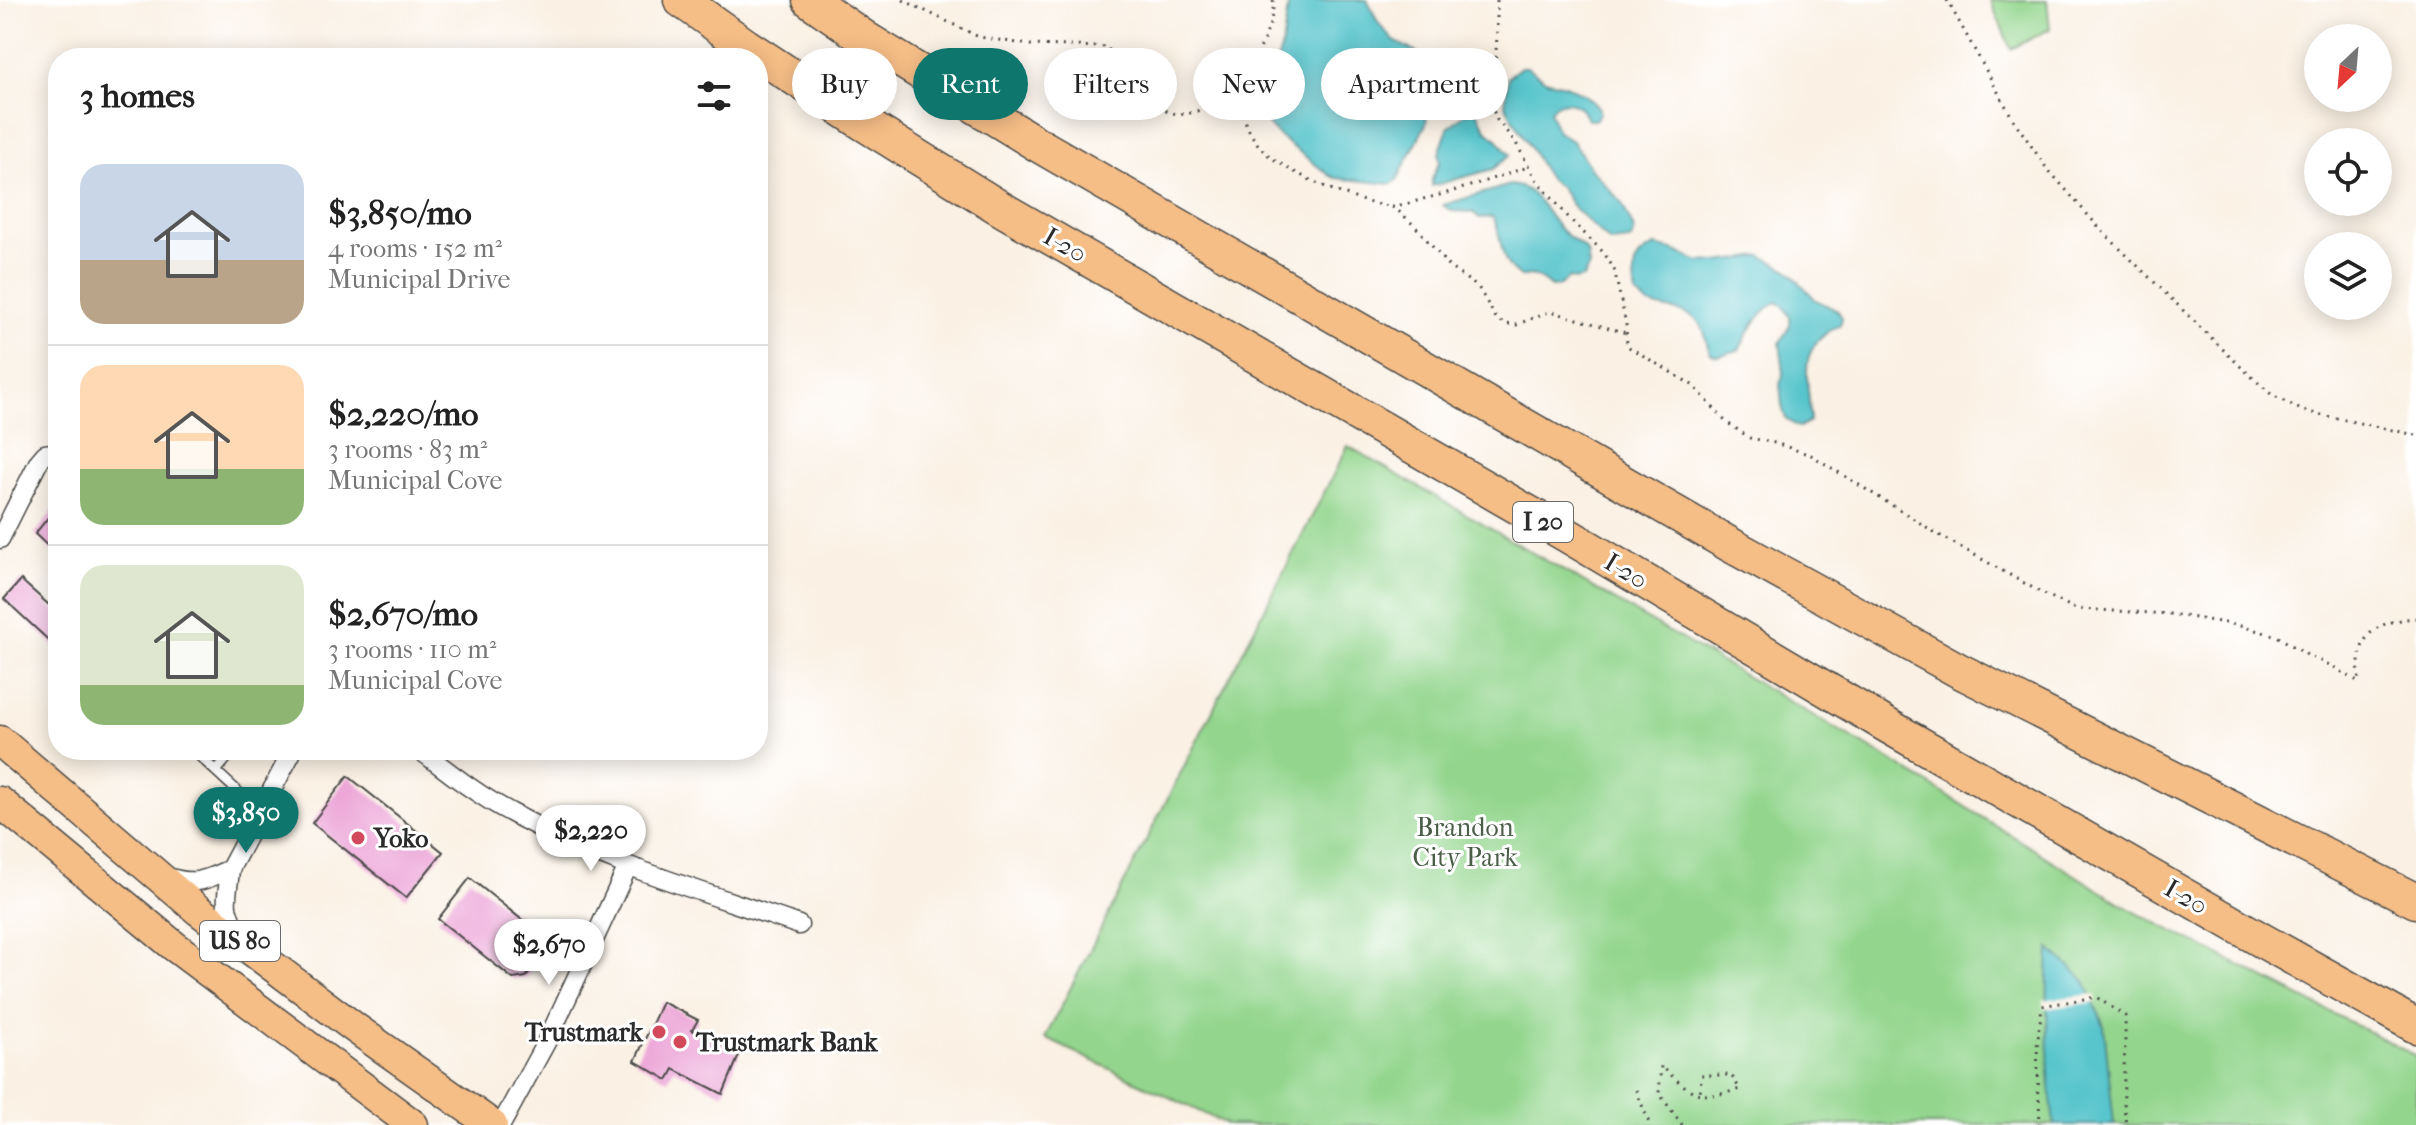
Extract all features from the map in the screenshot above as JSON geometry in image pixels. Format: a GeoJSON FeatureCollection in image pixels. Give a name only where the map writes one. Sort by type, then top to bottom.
{"type":"FeatureCollection","features":[{"type":"Feature","properties":{"kind":"highway","name":"I-20"},"geometry":{"type":"LineString","coordinates":[[681,0],[749,48]]}},
{"type":"Feature","properties":{"kind":"highway"},"geometry":{"type":"LineString","coordinates":[[810,0],[866,39],[1037,144],[1742,551],[1972,677],[2416,901]]}},
{"type":"Feature","properties":{"kind":"highway","name":"I-20"},"geometry":{"type":"LineString","coordinates":[[768,60],[1000,208],[1513,504],[1902,734],[2416,1026]]}},
{"type":"Feature","properties":{"kind":"main road","name":"US 80"},"geometry":{"type":"LineString","coordinates":[[0,741],[198,910],[355,1028],[492,1125]]}},
{"type":"Feature","properties":{"kind":"main road","name":"US 80"},"geometry":{"type":"LineString","coordinates":[[0,802],[174,946],[413,1125]]}},
{"type":"Feature","properties":{"kind":"street"},"geometry":{"type":"LineString","coordinates":[[0,539],[39,461],[48,454]]}},
{"type":"Feature","properties":{"kind":"street"},"geometry":{"type":"LineString","coordinates":[[253,951],[231,922],[227,911],[230,869],[288,760]]}},
{"type":"Feature","properties":{"kind":"street"},"geometry":{"type":"LineString","coordinates":[[433,760],[472,790],[510,813],[628,866],[799,925]]}},
{"type":"Feature","properties":{"kind":"street"},"geometry":{"type":"LineString","coordinates":[[501,1125],[550,1035],[628,866]]}},
{"type":"Feature","properties":{"kind":"street"},"geometry":{"type":"LineString","coordinates":[[153,872],[190,883],[230,869]]}},
{"type":"Feature","properties":{"kind":"lane"},"geometry":{"type":"LineString","coordinates":[[204,760],[261,813]]}},
{"type":"Feature","properties":{"kind":"lane"},"geometry":{"type":"LineString","coordinates":[[216,771],[225,760]]}},
{"type":"Feature","properties":{"kind":"path"},"geometry":{"type":"LineString","coordinates":[[903,0],[979,37],[1030,45],[1108,47],[1115,70],[1132,92],[1164,109],[1181,114],[1193,112]]}},
{"type":"Feature","properties":{"kind":"path"},"geometry":{"type":"LineString","coordinates":[[1260,48],[1274,14],[1273,0]]}},
{"type":"Feature","properties":{"kind":"path"},"geometry":{"type":"LineString","coordinates":[[1497,0],[1492,107],[1497,120],[1516,143],[1535,178],[1604,253],[1614,269],[1627,346],[1694,386],[1726,422],[1750,438],[1811,455],[1941,536],[2076,609],[2171,614],[2237,625],[2277,636],[2359,682],[2361,645],[2374,627],[2395,620],[2416,618]]}},
{"type":"Feature","properties":{"kind":"path"},"geometry":{"type":"LineString","coordinates":[[1947,0],[2013,119],[2045,166],[2102,231],[2240,366],[2271,394],[2303,411],[2416,435]]}},
{"type":"Feature","properties":{"kind":"path"},"geometry":{"type":"LineString","coordinates":[[1246,120],[1265,153],[1284,166],[1342,193],[1390,206],[1401,213],[1449,267],[1478,287],[1496,318],[1505,324],[1516,325],[1553,312],[1626,333]]}},
{"type":"Feature","properties":{"kind":"path"},"geometry":{"type":"LineString","coordinates":[[1390,206],[1446,194],[1528,167]]}},
{"type":"Feature","properties":{"kind":"path"},"geometry":{"type":"LineString","coordinates":[[2040,1125],[2037,1047],[2043,1005],[2096,997],[2125,1016],[2126,1059],[2122,1095],[2126,1125]]}},
{"type":"Feature","properties":{"kind":"path"},"geometry":{"type":"LineString","coordinates":[[1682,1125],[1659,1093],[1661,1066],[1693,1093],[1700,1095],[1717,1096],[1740,1089],[1731,1075],[1701,1075],[1700,1095]]}},
{"type":"Feature","properties":{"kind":"path"},"geometry":{"type":"LineString","coordinates":[[1636,1090],[1650,1125]]}},
{"type":"Feature","properties":{"kind":"green space"},"geometry":{"type":"Polygon","coordinates":[[[1990,0],[2047,0],[2050,29],[2011,49],[1990,0]]]}},
{"type":"Feature","properties":{"kind":"green space","name":"Brandon City Park"},"geometry":{"type":"Polygon","coordinates":[[[1348,446],[1885,757],[2133,911],[2416,1056],[2416,1125],[1228,1125],[1045,1038],[1348,446]]]}},
{"type":"Feature","properties":{"kind":"water"},"geometry":{"type":"Polygon","coordinates":[[[1289,0],[1367,0],[1379,24],[1394,41],[1408,48],[1321,48],[1321,120],[1426,120],[1397,180],[1391,184],[1335,178],[1280,137],[1264,120],[1305,120],[1305,48],[1281,48],[1289,0]]]}},
{"type":"Feature","properties":{"kind":"water"},"geometry":{"type":"Polygon","coordinates":[[[1521,67],[1527,67],[1545,80],[1584,94],[1599,108],[1595,120],[1588,120],[1580,108],[1567,102],[1555,105],[1550,112],[1557,131],[1573,142],[1592,170],[1621,202],[1633,227],[1631,240],[1610,242],[1550,180],[1508,110],[1508,77],[1521,67]]]}},
{"type":"Feature","properties":{"kind":"water"},"geometry":{"type":"Polygon","coordinates":[[[1457,120],[1481,120],[1487,131],[1510,155],[1493,169],[1432,186],[1448,128],[1457,120]]]}},
{"type":"Feature","properties":{"kind":"water"},"geometry":{"type":"Polygon","coordinates":[[[1510,185],[1534,196],[1562,231],[1587,252],[1589,266],[1583,278],[1569,278],[1551,287],[1534,276],[1521,277],[1513,272],[1504,258],[1493,217],[1479,218],[1473,212],[1452,211],[1443,205],[1510,185]]]}},
{"type":"Feature","properties":{"kind":"water"},"geometry":{"type":"Polygon","coordinates":[[[1655,246],[1676,251],[1696,261],[1717,262],[1762,256],[1788,270],[1816,300],[1838,311],[1842,318],[1840,325],[1825,334],[1810,354],[1807,378],[1810,420],[1805,425],[1798,427],[1786,419],[1782,406],[1780,384],[1784,372],[1780,343],[1790,325],[1790,317],[1783,305],[1776,302],[1764,312],[1739,350],[1718,356],[1711,354],[1702,327],[1695,319],[1683,312],[1653,306],[1636,295],[1634,272],[1637,260],[1655,246]]]}},
{"type":"Feature","properties":{"kind":"water"},"geometry":{"type":"Polygon","coordinates":[[[2049,949],[2084,979],[2104,1026],[2114,1125],[2054,1125],[2047,1037],[2049,949]]]}},
{"type":"Feature","properties":{"kind":"pier"},"geometry":{"type":"Polygon","coordinates":[[[2095,994],[2097,1002],[2044,1009],[2043,1000],[2095,994]]]}},
{"type":"Feature","properties":{"kind":"building"},"geometry":{"type":"Polygon","coordinates":[[[48,518],[48,546],[35,534],[48,518]]]}},
{"type":"Feature","properties":{"kind":"building"},"geometry":{"type":"Polygon","coordinates":[[[21,580],[48,604],[48,640],[4,599],[21,580]]]}},
{"type":"Feature","properties":{"kind":"building"},"geometry":{"type":"Polygon","coordinates":[[[348,776],[443,852],[406,898],[312,823],[348,776]]]}},
{"type":"Feature","properties":{"kind":"building"},"geometry":{"type":"Polygon","coordinates":[[[470,878],[552,944],[526,977],[513,979],[438,919],[470,878]]]}},
{"type":"Feature","properties":{"kind":"building","name":"Trustmark Bank"},"geometry":{"type":"Polygon","coordinates":[[[662,1002],[698,1020],[692,1030],[740,1053],[723,1094],[674,1069],[668,1080],[635,1061],[662,1002]]]}},
{"type":"Feature","properties":{"kind":"place","name":"Yoko"},"geometry":{"type":"Point","coordinates":[358,838]}},
{"type":"Feature","properties":{"kind":"place","name":"Trustmark"},"geometry":{"type":"Point","coordinates":[659,1032]}},
{"type":"Feature","properties":{"kind":"place","name":"Trustmark Bank"},"geometry":{"type":"Point","coordinates":[680,1042]}}]}
